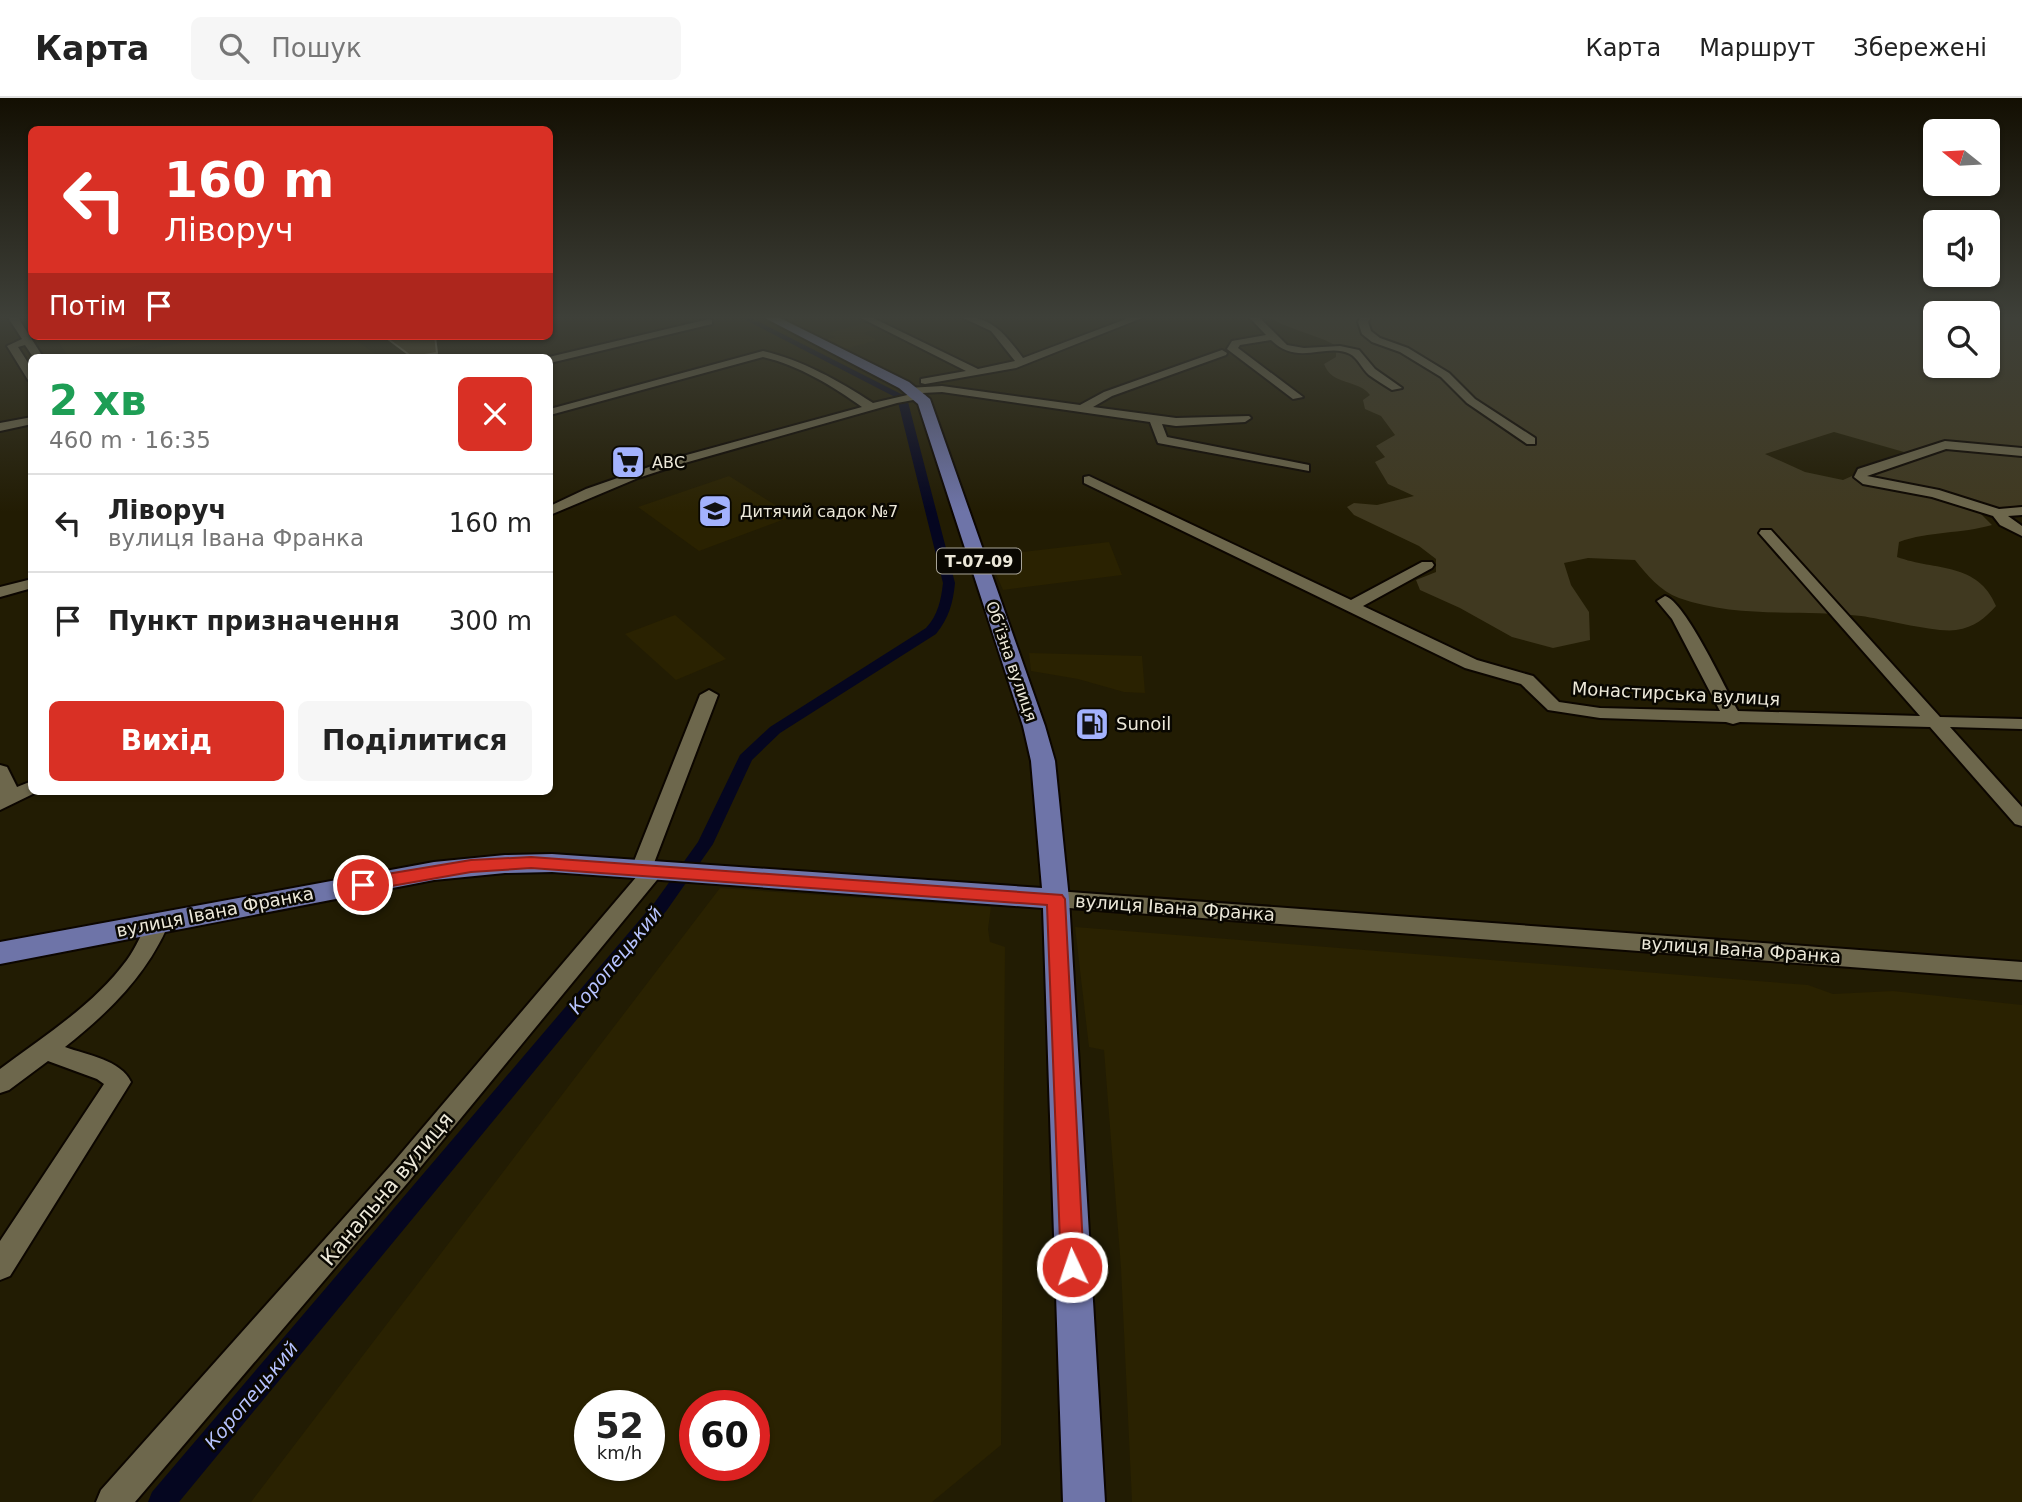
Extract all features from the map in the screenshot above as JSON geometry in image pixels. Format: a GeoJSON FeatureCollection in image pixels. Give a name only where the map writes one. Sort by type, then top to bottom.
{"type":"FeatureCollection","features":[{"type":"Feature","properties":{"kind":"main road"},"geometry":{"type":"LineString","coordinates":[[895,382],[912,390]]}},
{"type":"Feature","properties":{"kind":"main road","name":"Обʼїзна вулиця"},"geometry":{"type":"LineString","coordinates":[[912,390],[928,408],[1040,744],[1056,899]]}},
{"type":"Feature","properties":{"kind":"main road","name":"вулиця Івана Франка"},"geometry":{"type":"LineString","coordinates":[[0,953],[471,866],[531,863],[1056,899]]}},
{"type":"Feature","properties":{"kind":"main road","name":"Т-07-09"},"geometry":{"type":"LineString","coordinates":[[1056,899],[1084,1502]]}},
{"type":"Feature","properties":{"kind":"street"},"geometry":{"type":"LineString","coordinates":[[553,411],[662,382]]}},
{"type":"Feature","properties":{"kind":"street"},"geometry":{"type":"LineString","coordinates":[[829,382],[872,408]]}},
{"type":"Feature","properties":{"kind":"street"},"geometry":{"type":"LineString","coordinates":[[553,510],[581,496],[670,463],[872,408],[895,400],[912,390],[943,382]]}},
{"type":"Feature","properties":{"kind":"street"},"geometry":{"type":"LineString","coordinates":[[1081,409],[1108,394],[1143,382]]}},
{"type":"Feature","properties":{"kind":"street"},"geometry":{"type":"LineString","coordinates":[[1276,382],[1297,397]]}},
{"type":"Feature","properties":{"kind":"street"},"geometry":{"type":"LineString","coordinates":[[1386,382],[1396,388]]}},
{"type":"Feature","properties":{"kind":"street"},"geometry":{"type":"LineString","coordinates":[[1452,382],[1471,401],[1531,440]]}},
{"type":"Feature","properties":{"kind":"street"},"geometry":{"type":"LineString","coordinates":[[912,390],[942,389],[1176,422],[1245,418]]}},
{"type":"Feature","properties":{"kind":"street"},"geometry":{"type":"LineString","coordinates":[[1155,420],[1162,440],[1304,468]]}},
{"type":"Feature","properties":{"kind":"street"},"geometry":{"type":"LineString","coordinates":[[0,427],[28,421]]}},
{"type":"Feature","properties":{"kind":"street"},"geometry":{"type":"LineString","coordinates":[[2022,452],[1945,445],[1863,472],[1860,477],[1868,481],[1969,502],[1998,513],[2022,511]]}},
{"type":"Feature","properties":{"kind":"street","name":"Монастирська вулиця"},"geometry":{"type":"LineString","coordinates":[[1089,480],[1471,664],[1527,680],[1554,706],[1600,713],[1733,719],[2022,724]]}},
{"type":"Feature","properties":{"kind":"street"},"geometry":{"type":"LineString","coordinates":[[1998,513],[2005,522],[2022,532]]}},
{"type":"Feature","properties":{"kind":"street"},"geometry":{"type":"LineString","coordinates":[[1766,533],[2022,819]]}},
{"type":"Feature","properties":{"kind":"street"},"geometry":{"type":"LineString","coordinates":[[1350,607],[1427,565]]}},
{"type":"Feature","properties":{"kind":"street"},"geometry":{"type":"LineString","coordinates":[[0,592],[28,584]]}},
{"type":"Feature","properties":{"kind":"street"},"geometry":{"type":"LineString","coordinates":[[1665,601],[1679,617],[1733,719]]}},
{"type":"Feature","properties":{"kind":"street","name":"Канальна вулиця"},"geometry":{"type":"LineString","coordinates":[[113,1502],[384,1193],[654,870],[709,695]]}},
{"type":"Feature","properties":{"kind":"street"},"geometry":{"type":"LineString","coordinates":[[0,771],[6,801],[28,789]]}},
{"type":"Feature","properties":{"kind":"street","name":"вулиця Івана Франка"},"geometry":{"type":"LineString","coordinates":[[1056,899],[2022,971]]}},
{"type":"Feature","properties":{"kind":"street"},"geometry":{"type":"LineString","coordinates":[[0,1083],[117,987],[143,958],[154,939],[158,923]]}},
{"type":"Feature","properties":{"kind":"street"},"geometry":{"type":"LineString","coordinates":[[0,1266],[119,1082],[106,1072],[44,1049]]}},
{"type":"Feature","properties":{"kind":"shaded area"},"geometry":{"type":"Polygon","coordinates":[[[1346,382],[2022,382],[2022,505],[1980,513],[1992,525],[1899,542],[1897,557],[1967,575],[1988,592],[1996,606],[1983,619],[1963,629],[1923,628],[1861,616],[1746,611],[1701,605],[1666,591],[1654,582],[1635,560],[1588,558],[1564,563],[1571,585],[1589,612],[1590,640],[1553,648],[1512,637],[1460,608],[1420,590],[1416,580],[1436,572],[1436,559],[1419,546],[1354,515],[1347,507],[1354,503],[1377,505],[1414,496],[1388,484],[1375,462],[1385,457],[1376,446],[1395,435],[1381,416],[1365,409],[1363,400],[1370,395],[1346,382]],[[1834,432],[1765,454],[1805,472],[1843,480],[1904,452],[1834,432]]]}},
{"type":"Feature","properties":{"kind":"shaded area","name":"Дитячий садок №7"},"geometry":{"type":"Polygon","coordinates":[[[729,476],[793,516],[699,551],[638,507],[729,476]]]}},
{"type":"Feature","properties":{"kind":"shaded area"},"geometry":{"type":"Polygon","coordinates":[[[1109,542],[1122,575],[1003,590],[988,556],[1109,542]]]}},
{"type":"Feature","properties":{"kind":"shaded area"},"geometry":{"type":"Polygon","coordinates":[[[675,615],[726,659],[676,680],[625,634],[675,615]]]}},
{"type":"Feature","properties":{"kind":"shaded area"},"geometry":{"type":"Polygon","coordinates":[[[1029,653],[1142,656],[1145,693],[1124,692],[1078,679],[1031,671],[1029,653]]]}},
{"type":"Feature","properties":{"kind":"shaded area"},"geometry":{"type":"Polygon","coordinates":[[[720,888],[991,907],[988,929],[990,942],[1005,947],[1001,1445],[932,1502],[251,1502],[720,888]]]}},
{"type":"Feature","properties":{"kind":"shaded area"},"geometry":{"type":"Polygon","coordinates":[[[1075,927],[1808,985],[1833,994],[1893,991],[2022,1005],[2022,1502],[1132,1502],[1121,1268],[1104,1050],[1089,1047],[1075,927]]]}},
{"type":"Feature","properties":{"kind":"waterway","name":"Коропецький"},"geometry":{"type":"LineString","coordinates":[[871,382],[900,396]]}},
{"type":"Feature","properties":{"kind":"waterway","name":"Коропецький"},"geometry":{"type":"LineString","coordinates":[[162,1502],[661,906],[705,844],[745,758],[775,730],[931,631],[940,620],[949,583],[903,402]]}},
{"type":"Feature","properties":{"kind":"place","name":"АВС"},"geometry":{"type":"Point","coordinates":[628,462]}},
{"type":"Feature","properties":{"kind":"place","name":"Дитячий садок №7"},"geometry":{"type":"Point","coordinates":[715,511]}},
{"type":"Feature","properties":{"kind":"place","name":"Sunoil"},"geometry":{"type":"Point","coordinates":[1092,724]}},
{"type":"Feature","properties":{"kind":"route"},"geometry":{"type":"LineString","coordinates":[[363,885],[471,866],[552,863],[1056,899],[1072,1267]]}}]}
